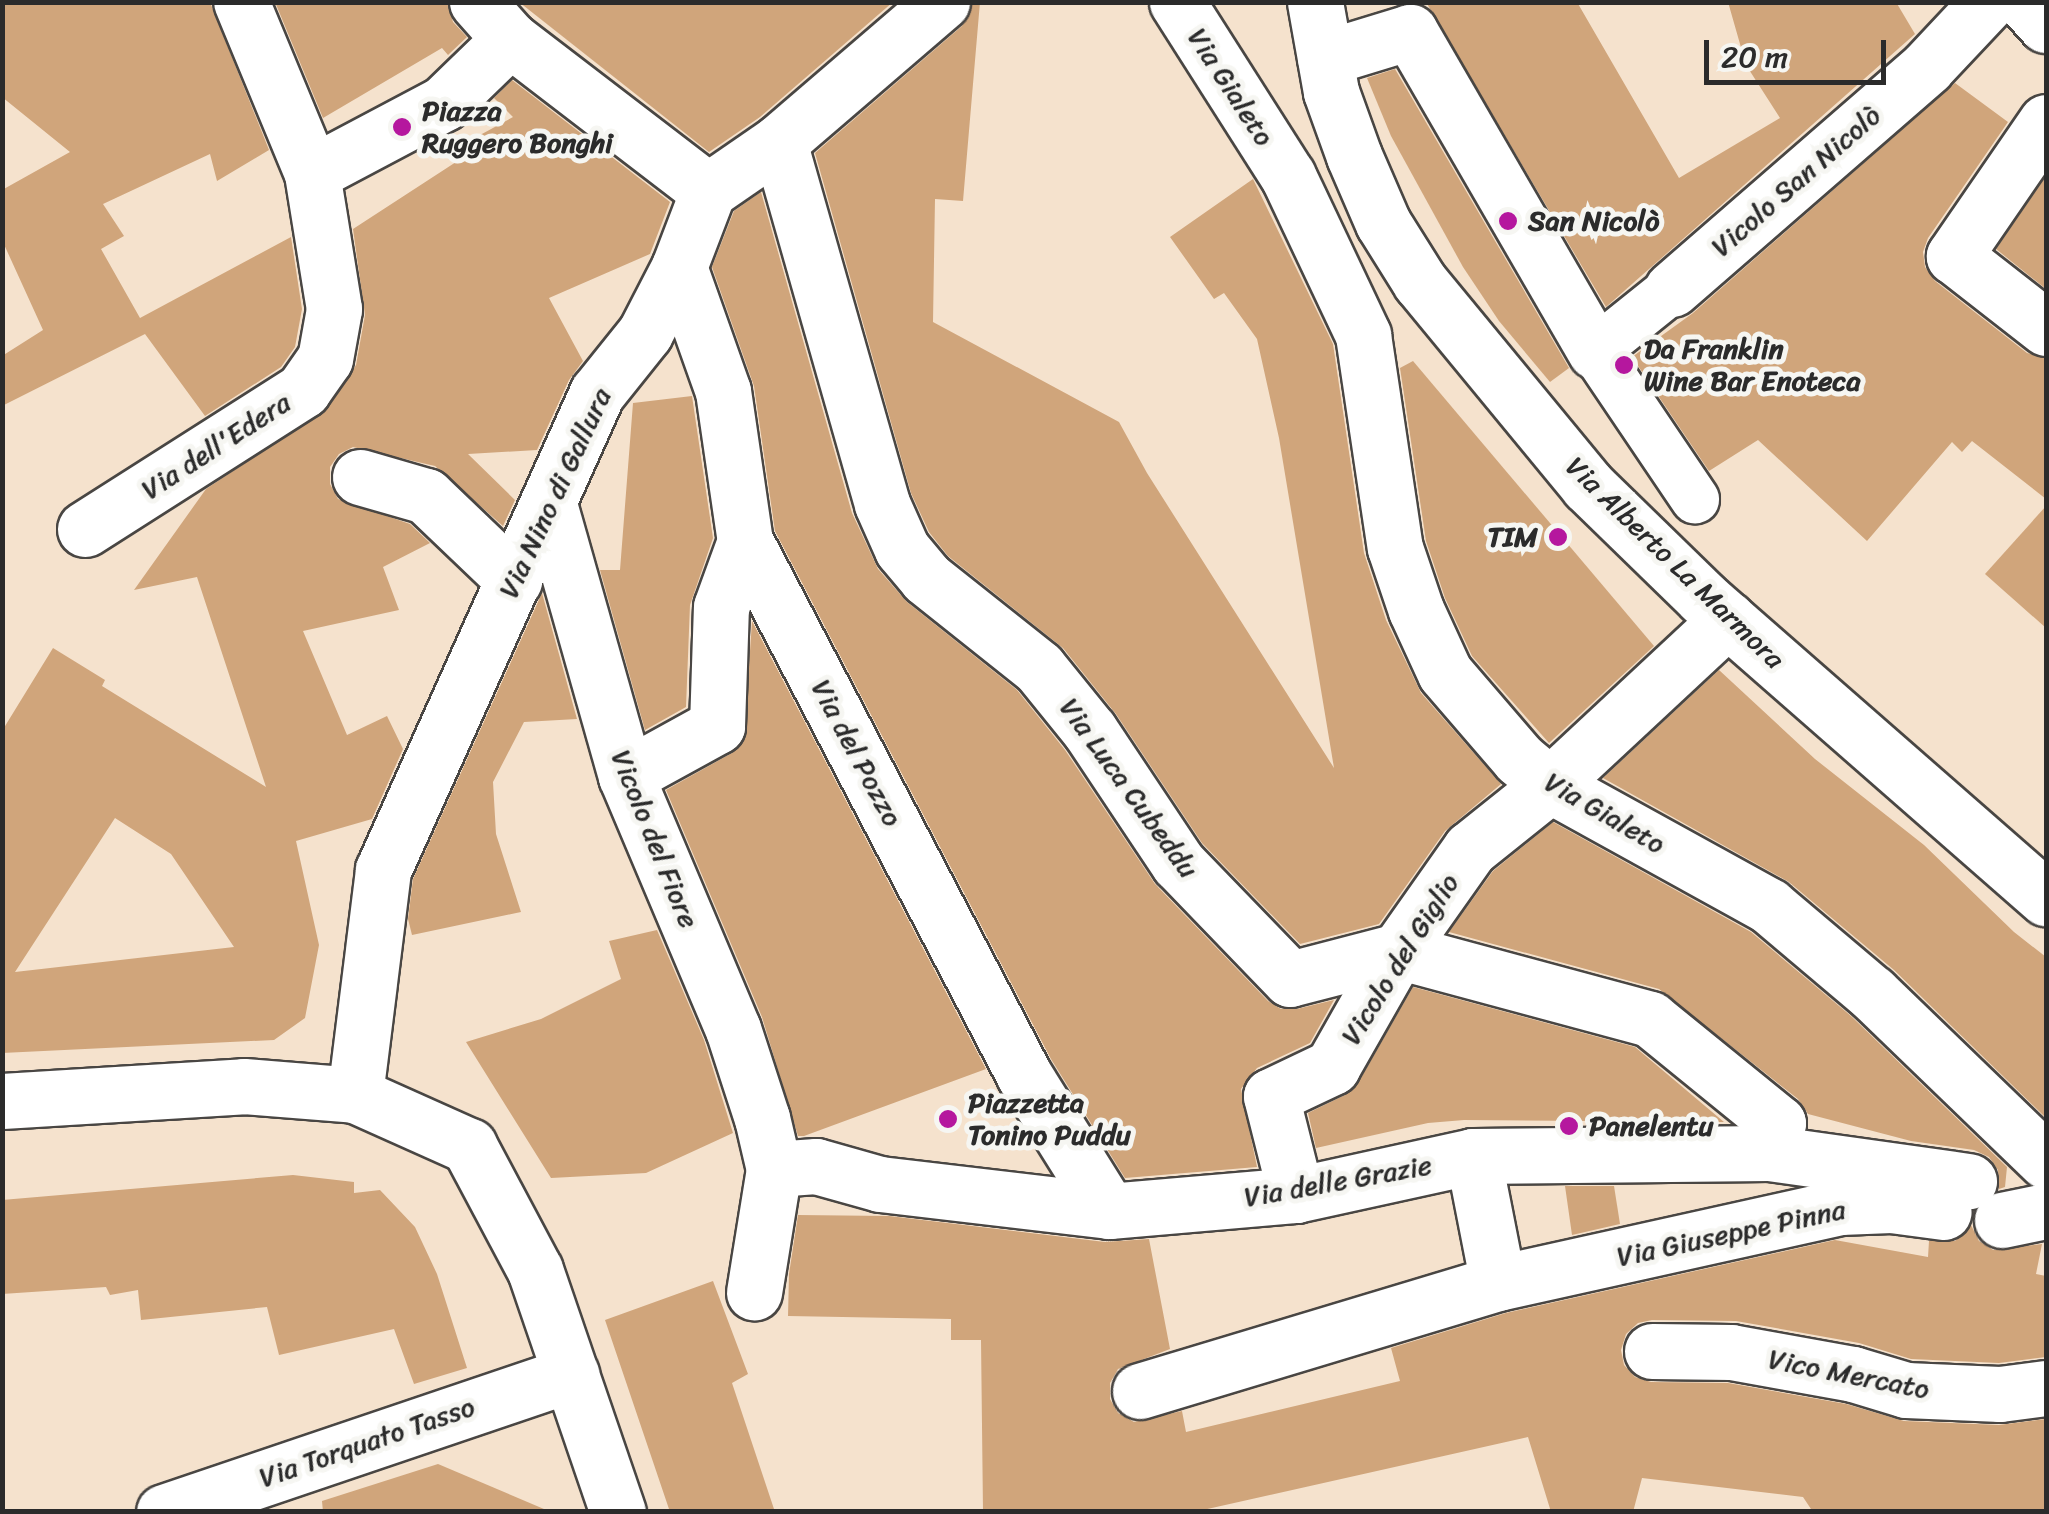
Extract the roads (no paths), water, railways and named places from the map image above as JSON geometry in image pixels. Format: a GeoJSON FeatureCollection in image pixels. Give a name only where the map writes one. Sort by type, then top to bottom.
{"type":"FeatureCollection","features":[{"type":"Feature","properties":{"kind":"street","name":"Via dell'Edera"},"geometry":{"type":"LineString","coordinates":[[85,529],[303,390],[325,359],[334,309],[312,174],[242,2]]}},
{"type":"Feature","properties":{"kind":"street"},"geometry":{"type":"LineString","coordinates":[[312,174],[444,103],[494,20],[708,191],[779,142],[942,2]]}},
{"type":"Feature","properties":{"kind":"street","name":"Via Gialeto"},"geometry":{"type":"LineString","coordinates":[[1177,2],[1288,176],[1363,335],[1395,548],[1416,610],[1445,672],[1519,759],[1550,785],[1770,906],[1872,993],[2012,1196]]}},
{"type":"Feature","properties":{"kind":"street","name":"Via Alberto La Marmora"},"geometry":{"type":"LineString","coordinates":[[1315,2],[1325,58],[1354,156],[1383,223],[1420,282],[1588,486],[1728,619],[2046,898]]}},
{"type":"Feature","properties":{"kind":"street","name":"Vicolo San Nicolò"},"geometry":{"type":"LineString","coordinates":[[1595,350],[1672,289],[1926,66],[1988,2]]}},
{"type":"Feature","properties":{"kind":"street"},"geometry":{"type":"LineString","coordinates":[[2024,2],[2046,25]]}},
{"type":"Feature","properties":{"kind":"street"},"geometry":{"type":"LineString","coordinates":[[1325,58],[1410,32],[1595,350],[1695,499]]}},
{"type":"Feature","properties":{"kind":"street"},"geometry":{"type":"LineString","coordinates":[[2046,122],[1954,256],[2046,328]]}},
{"type":"Feature","properties":{"kind":"street","name":"Via Luca Cubeddu"},"geometry":{"type":"LineString","coordinates":[[779,142],[882,504],[902,549],[926,578],[1038,668],[1090,732],[1178,863],[1290,979],[1398,951],[1650,1018],[1778,1124],[1769,1153]]}},
{"type":"Feature","properties":{"kind":"street","name":"Via Nino di Gallura"},"geometry":{"type":"LineString","coordinates":[[355,1094],[383,870],[598,393],[645,332],[679,267],[708,191]]}},
{"type":"Feature","properties":{"kind":"street","name":"Via del Pozzo"},"geometry":{"type":"LineString","coordinates":[[679,267],[723,391],[745,541],[1024,1075],[1109,1211]]}},
{"type":"Feature","properties":{"kind":"street"},"geometry":{"type":"LineString","coordinates":[[1363,335],[1420,282]]}},
{"type":"Feature","properties":{"kind":"street"},"geometry":{"type":"LineString","coordinates":[[360,477],[426,496],[514,580]]}},
{"type":"Feature","properties":{"kind":"street","name":"Vicolo del Fiore"},"geometry":{"type":"LineString","coordinates":[[549,504],[626,776],[733,1029],[774,1169]]}},
{"type":"Feature","properties":{"kind":"street"},"geometry":{"type":"LineString","coordinates":[[626,776],[717,726],[721,607],[745,541]]}},
{"type":"Feature","properties":{"kind":"street","name":"Vicolo del Giglio"},"geometry":{"type":"LineString","coordinates":[[1296,1195],[1271,1096],[1332,1068],[1398,951],[1470,849],[1550,785],[1728,619]]}},
{"type":"Feature","properties":{"kind":"street"},"geometry":{"type":"LineString","coordinates":[[2,1101],[244,1086],[355,1094],[469,1146],[535,1270],[618,1512]]}},
{"type":"Feature","properties":{"kind":"street","name":"Via delle Grazie"},"geometry":{"type":"LineString","coordinates":[[774,1169],[816,1166],[880,1184],[1109,1211],[1296,1195],[1472,1156],[1769,1153],[2012,1196]]}},
{"type":"Feature","properties":{"kind":"street"},"geometry":{"type":"LineString","coordinates":[[1472,1156],[1498,1284]]}},
{"type":"Feature","properties":{"kind":"street"},"geometry":{"type":"LineString","coordinates":[[754,1292],[774,1169]]}},
{"type":"Feature","properties":{"kind":"street","name":"Via Giuseppe Pinna"},"geometry":{"type":"LineString","coordinates":[[1140,1391],[1498,1284],[1840,1207],[2012,1196]]}},
{"type":"Feature","properties":{"kind":"street","name":"Vico Mercato"},"geometry":{"type":"LineString","coordinates":[[1652,1352],[1731,1352],[1852,1374],[1906,1390],[2000,1394],[2046,1388]]}},
{"type":"Feature","properties":{"kind":"street","name":"Via Torquato Tasso"},"geometry":{"type":"LineString","coordinates":[[164,1512],[570,1374]]}},
{"type":"Feature","properties":{"kind":"place","name":"Piazza Ruggero Bonghi"},"geometry":{"type":"Point","coordinates":[402,127]}},
{"type":"Feature","properties":{"kind":"place","name":"San Nicolò"},"geometry":{"type":"Point","coordinates":[1508,221]}},
{"type":"Feature","properties":{"kind":"place","name":"Da Franklin Wine Bar Enoteca"},"geometry":{"type":"Point","coordinates":[1624,365]}},
{"type":"Feature","properties":{"kind":"place","name":"TIM"},"geometry":{"type":"Point","coordinates":[1558,537]}},
{"type":"Feature","properties":{"kind":"place","name":"Piazzetta Tonino Puddu"},"geometry":{"type":"Point","coordinates":[948,1119]}},
{"type":"Feature","properties":{"kind":"place","name":"Panelentu"},"geometry":{"type":"Point","coordinates":[1569,1126]}}]}
